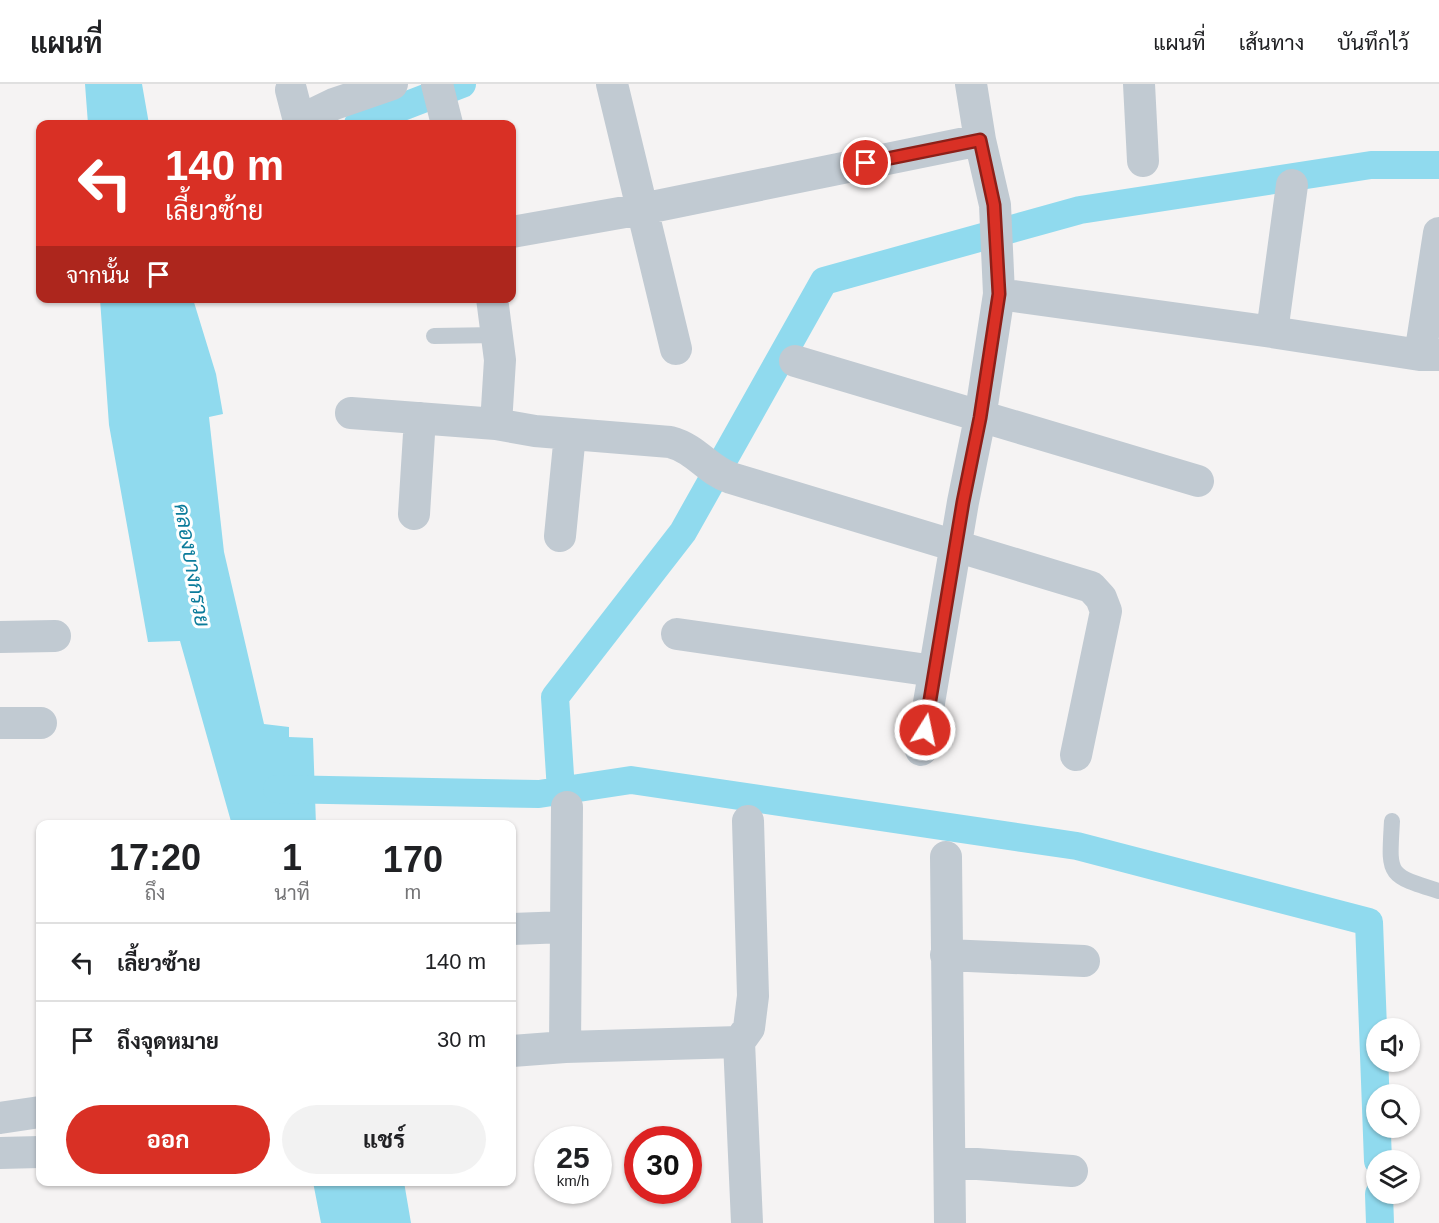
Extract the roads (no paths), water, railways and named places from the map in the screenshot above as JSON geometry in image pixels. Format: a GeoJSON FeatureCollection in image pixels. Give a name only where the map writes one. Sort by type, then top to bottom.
{"type":"FeatureCollection","features":[{"type":"Feature","properties":{"kind":"street"},"geometry":{"type":"LineString","coordinates":[[291,90],[298,117],[303,119],[342,101],[392,84]]}},
{"type":"Feature","properties":{"kind":"street"},"geometry":{"type":"LineString","coordinates":[[612,84],[676,349]]}},
{"type":"Feature","properties":{"kind":"street"},"geometry":{"type":"LineString","coordinates":[[921,750],[963,502],[980,418],[999,294],[994,205],[980,140],[972,84]]}},
{"type":"Feature","properties":{"kind":"street"},"geometry":{"type":"LineString","coordinates":[[1139,84],[1143,161]]}},
{"type":"Feature","properties":{"kind":"street"},"geometry":{"type":"LineString","coordinates":[[438,89],[446,120]]}},
{"type":"Feature","properties":{"kind":"street"},"geometry":{"type":"LineString","coordinates":[[516,231],[642,209],[980,140]]}},
{"type":"Feature","properties":{"kind":"street"},"geometry":{"type":"LineString","coordinates":[[1272,332],[1292,185]]}},
{"type":"Feature","properties":{"kind":"street"},"geometry":{"type":"LineString","coordinates":[[999,294],[1429,355],[1439,233]]}},
{"type":"Feature","properties":{"kind":"street"},"geometry":{"type":"LineString","coordinates":[[493,303],[500,360],[496,424]]}},
{"type":"Feature","properties":{"kind":"street"},"geometry":{"type":"LineString","coordinates":[[795,361],[980,418],[1198,481]]}},
{"type":"Feature","properties":{"kind":"street"},"geometry":{"type":"LineString","coordinates":[[351,413],[496,424],[683,445],[707,463],[1091,587],[1101,598],[1106,611],[1076,754]]}},
{"type":"Feature","properties":{"kind":"street"},"geometry":{"type":"LineString","coordinates":[[414,514],[420,418]]}},
{"type":"Feature","properties":{"kind":"street"},"geometry":{"type":"LineString","coordinates":[[560,536],[570,434]]}},
{"type":"Feature","properties":{"kind":"street"},"geometry":{"type":"LineString","coordinates":[[677,634],[934,671]]}},
{"type":"Feature","properties":{"kind":"street"},"geometry":{"type":"LineString","coordinates":[[0,637],[55,636]]}},
{"type":"Feature","properties":{"kind":"street"},"geometry":{"type":"LineString","coordinates":[[0,723],[41,723]]}},
{"type":"Feature","properties":{"kind":"street"},"geometry":{"type":"LineString","coordinates":[[565,1047],[567,807]]}},
{"type":"Feature","properties":{"kind":"street"},"geometry":{"type":"LineString","coordinates":[[747,1223],[740,1042],[749,1028],[753,996],[748,821]]}},
{"type":"Feature","properties":{"kind":"street"},"geometry":{"type":"LineString","coordinates":[[946,857],[950,1223]]}},
{"type":"Feature","properties":{"kind":"street"},"geometry":{"type":"LineString","coordinates":[[516,929],[566,927]]}},
{"type":"Feature","properties":{"kind":"street"},"geometry":{"type":"LineString","coordinates":[[946,955],[1084,962]]}},
{"type":"Feature","properties":{"kind":"street"},"geometry":{"type":"LineString","coordinates":[[516,1051],[740,1042]]}},
{"type":"Feature","properties":{"kind":"street"},"geometry":{"type":"LineString","coordinates":[[0,1118],[36,1113]]}},
{"type":"Feature","properties":{"kind":"street"},"geometry":{"type":"LineString","coordinates":[[0,1153],[36,1152]]}},
{"type":"Feature","properties":{"kind":"street"},"geometry":{"type":"LineString","coordinates":[[950,1162],[1072,1171]]}},
{"type":"Feature","properties":{"kind":"lane"},"geometry":{"type":"LineString","coordinates":[[434,336],[498,335]]}},
{"type":"Feature","properties":{"kind":"lane"},"geometry":{"type":"LineString","coordinates":[[1392,821],[1391,865],[1397,874],[1404,880],[1439,891]]}},
{"type":"Feature","properties":{"kind":"water"},"geometry":{"type":"Polygon","coordinates":[[[85,84],[142,84],[148,120],[88,120],[85,84]]]}},
{"type":"Feature","properties":{"kind":"water","name":"คลองบางกรวย"},"geometry":{"type":"Polygon","coordinates":[[[100,303],[194,303],[216,374],[223,414],[209,417],[224,552],[264,724],[289,727],[289,737],[313,738],[316,820],[231,820],[180,641],[148,642],[109,425],[100,303]]]}},
{"type":"Feature","properties":{"kind":"water"},"geometry":{"type":"Polygon","coordinates":[[[314,1186],[405,1186],[411,1223],[321,1223],[314,1186]]]}},
{"type":"Feature","properties":{"kind":"waterway"},"geometry":{"type":"LineString","coordinates":[[368,120],[462,84]]}},
{"type":"Feature","properties":{"kind":"waterway"},"geometry":{"type":"LineString","coordinates":[[561,791],[555,697],[683,532],[824,281],[1080,210],[1371,165],[1439,165]]}},
{"type":"Feature","properties":{"kind":"waterway"},"geometry":{"type":"LineString","coordinates":[[277,789],[539,794],[631,780],[1077,846],[1369,922],[1378,1150]]}},
{"type":"Feature","properties":{"kind":"waterway"},"geometry":{"type":"LineString","coordinates":[[1379,1204],[1380,1223]]}}]}
